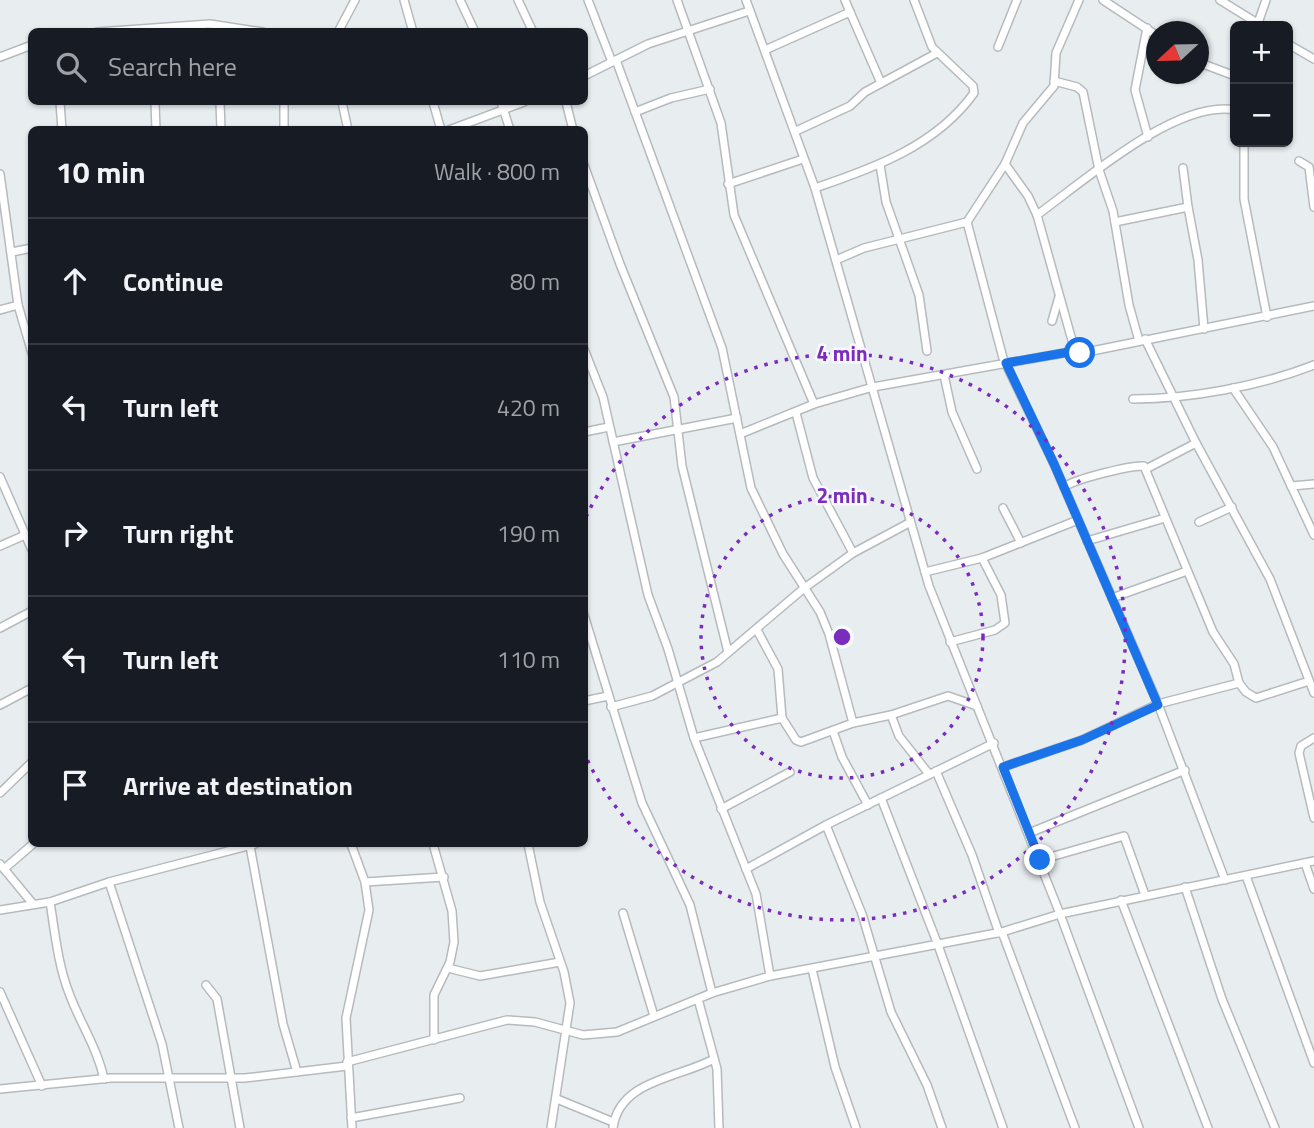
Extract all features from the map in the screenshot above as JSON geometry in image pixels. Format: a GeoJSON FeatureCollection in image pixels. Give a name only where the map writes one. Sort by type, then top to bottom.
{"type":"FeatureCollection","features":[{"type":"Feature","properties":{"kind":"street"},"geometry":{"type":"LineString","coordinates":[[340,28],[355,0]]}},
{"type":"Feature","properties":{"kind":"street"},"geometry":{"type":"LineString","coordinates":[[404,0],[412,28]]}},
{"type":"Feature","properties":{"kind":"street"},"geometry":{"type":"LineString","coordinates":[[460,0],[472,28]]}},
{"type":"Feature","properties":{"kind":"street"},"geometry":{"type":"LineString","coordinates":[[518,0],[531,28]]}},
{"type":"Feature","properties":{"kind":"street"},"geometry":{"type":"LineString","coordinates":[[598,0],[589,1],[635,112],[722,348],[758,505],[803,589],[820,612],[829,634],[853,723]]}},
{"type":"Feature","properties":{"kind":"street"},"geometry":{"type":"LineString","coordinates":[[677,0],[721,122],[734,215],[814,404]]}},
{"type":"Feature","properties":{"kind":"street"},"geometry":{"type":"LineString","coordinates":[[746,0],[816,188],[925,572],[950,642],[994,743],[1040,860],[1139,1128]]}},
{"type":"Feature","properties":{"kind":"street"},"geometry":{"type":"LineString","coordinates":[[845,0],[881,83]]}},
{"type":"Feature","properties":{"kind":"street"},"geometry":{"type":"LineString","coordinates":[[816,188],[880,165],[932,136],[974,93],[973,86],[937,54],[928,40],[914,0]]}},
{"type":"Feature","properties":{"kind":"street"},"geometry":{"type":"LineString","coordinates":[[998,47],[1017,0]]}},
{"type":"Feature","properties":{"kind":"street"},"geometry":{"type":"LineString","coordinates":[[836,260],[864,248],[967,222],[1005,164],[1023,123],[1052,90],[1056,53],[1078,2],[1068,0]]}},
{"type":"Feature","properties":{"kind":"street"},"geometry":{"type":"LineString","coordinates":[[1103,0],[1146,27]]}},
{"type":"Feature","properties":{"kind":"street"},"geometry":{"type":"LineString","coordinates":[[1220,0],[1254,21]]}},
{"type":"Feature","properties":{"kind":"street"},"geometry":{"type":"LineString","coordinates":[[1261,21],[1266,0]]}},
{"type":"Feature","properties":{"kind":"street"},"geometry":{"type":"LineString","coordinates":[[588,74],[686,30],[750,11]]}},
{"type":"Feature","properties":{"kind":"street"},"geometry":{"type":"LineString","coordinates":[[765,50],[849,12]]}},
{"type":"Feature","properties":{"kind":"street"},"geometry":{"type":"LineString","coordinates":[[1146,33],[1135,90],[1148,137]]}},
{"type":"Feature","properties":{"kind":"street"},"geometry":{"type":"LineString","coordinates":[[0,57],[28,46]]}},
{"type":"Feature","properties":{"kind":"street"},"geometry":{"type":"LineString","coordinates":[[1293,47],[1314,59]]}},
{"type":"Feature","properties":{"kind":"street"},"geometry":{"type":"LineString","coordinates":[[796,131],[850,106],[881,83],[937,54]]}},
{"type":"Feature","properties":{"kind":"street"},"geometry":{"type":"LineString","coordinates":[[1209,66],[1230,74]]}},
{"type":"Feature","properties":{"kind":"street"},"geometry":{"type":"LineString","coordinates":[[1054,82],[1077,87],[1083,92],[1142,340],[1284,610],[1314,693]]}},
{"type":"Feature","properties":{"kind":"street"},"geometry":{"type":"LineString","coordinates":[[635,112],[671,98],[710,89]]}},
{"type":"Feature","properties":{"kind":"street"},"geometry":{"type":"LineString","coordinates":[[60,105],[62,126]]}},
{"type":"Feature","properties":{"kind":"street"},"geometry":{"type":"LineString","coordinates":[[155,105],[156,126]]}},
{"type":"Feature","properties":{"kind":"street"},"geometry":{"type":"LineString","coordinates":[[220,105],[222,126]]}},
{"type":"Feature","properties":{"kind":"street"},"geometry":{"type":"LineString","coordinates":[[284,105],[284,126]]}},
{"type":"Feature","properties":{"kind":"street"},"geometry":{"type":"LineString","coordinates":[[343,105],[347,126]]}},
{"type":"Feature","properties":{"kind":"street"},"geometry":{"type":"LineString","coordinates":[[434,105],[440,126]]}},
{"type":"Feature","properties":{"kind":"street"},"geometry":{"type":"LineString","coordinates":[[502,105],[509,126]]}},
{"type":"Feature","properties":{"kind":"street"},"geometry":{"type":"LineString","coordinates":[[460,126],[516,105]]}},
{"type":"Feature","properties":{"kind":"street"},"geometry":{"type":"LineString","coordinates":[[567,105],[572,126]]}},
{"type":"Feature","properties":{"kind":"street"},"geometry":{"type":"LineString","coordinates":[[1037,215],[1148,137],[1199,110],[1219,107],[1230,109]]}},
{"type":"Feature","properties":{"kind":"street"},"geometry":{"type":"LineString","coordinates":[[1244,147],[1244,199],[1268,317]]}},
{"type":"Feature","properties":{"kind":"street"},"geometry":{"type":"LineString","coordinates":[[728,184],[803,159]]}},
{"type":"Feature","properties":{"kind":"street"},"geometry":{"type":"LineString","coordinates":[[1299,161],[1309,167],[1314,207]]}},
{"type":"Feature","properties":{"kind":"street"},"geometry":{"type":"LineString","coordinates":[[1005,164],[1028,196],[1037,215],[1075,351]]}},
{"type":"Feature","properties":{"kind":"street"},"geometry":{"type":"LineString","coordinates":[[880,165],[886,202],[919,295],[927,351]]}},
{"type":"Feature","properties":{"kind":"street"},"geometry":{"type":"LineString","coordinates":[[1183,168],[1198,260],[1204,329]]}},
{"type":"Feature","properties":{"kind":"street"},"geometry":{"type":"LineString","coordinates":[[0,174],[3,215],[12,252],[18,305],[28,339]]}},
{"type":"Feature","properties":{"kind":"street"},"geometry":{"type":"LineString","coordinates":[[588,176],[674,397],[688,492],[728,652]]}},
{"type":"Feature","properties":{"kind":"street"},"geometry":{"type":"LineString","coordinates":[[1115,222],[1188,207]]}},
{"type":"Feature","properties":{"kind":"street"},"geometry":{"type":"LineString","coordinates":[[967,222],[1006,363],[1064,487],[1158,705],[1225,880]]}},
{"type":"Feature","properties":{"kind":"street"},"geometry":{"type":"LineString","coordinates":[[12,252],[28,249]]}},
{"type":"Feature","properties":{"kind":"street"},"geometry":{"type":"LineString","coordinates":[[1052,321],[1059,296]]}},
{"type":"Feature","properties":{"kind":"street"},"geometry":{"type":"LineString","coordinates":[[0,310],[18,305]]}},
{"type":"Feature","properties":{"kind":"street"},"geometry":{"type":"LineString","coordinates":[[740,434],[814,404],[873,387],[1075,351],[1082,353],[1314,306]]}},
{"type":"Feature","properties":{"kind":"street"},"geometry":{"type":"LineString","coordinates":[[588,359],[603,397],[648,595],[679,682],[694,738],[756,894],[770,976]]}},
{"type":"Feature","properties":{"kind":"street"},"geometry":{"type":"LineString","coordinates":[[1133,399],[1160,399],[1171,395],[1233,388],[1314,365]]}},
{"type":"Feature","properties":{"kind":"street"},"geometry":{"type":"LineString","coordinates":[[944,375],[952,412],[977,469]]}},
{"type":"Feature","properties":{"kind":"street"},"geometry":{"type":"LineString","coordinates":[[1233,388],[1273,447],[1314,535]]}},
{"type":"Feature","properties":{"kind":"street"},"geometry":{"type":"LineString","coordinates":[[796,413],[813,478],[853,553]]}},
{"type":"Feature","properties":{"kind":"street"},"geometry":{"type":"LineString","coordinates":[[613,442],[678,432],[737,418]]}},
{"type":"Feature","properties":{"kind":"street"},"geometry":{"type":"LineString","coordinates":[[588,431],[609,427]]}},
{"type":"Feature","properties":{"kind":"street"},"geometry":{"type":"LineString","coordinates":[[1146,469],[1196,443]]}},
{"type":"Feature","properties":{"kind":"street"},"geometry":{"type":"LineString","coordinates":[[1064,487],[1073,481],[1128,466],[1144,466],[1213,632],[1234,664],[1239,683],[1245,692],[1256,698],[1310,676]]}},
{"type":"Feature","properties":{"kind":"street"},"geometry":{"type":"LineString","coordinates":[[1,481],[28,542]]}},
{"type":"Feature","properties":{"kind":"street"},"geometry":{"type":"LineString","coordinates":[[1291,486],[1314,484]]}},
{"type":"Feature","properties":{"kind":"street"},"geometry":{"type":"LineString","coordinates":[[1199,522],[1232,507]]}},
{"type":"Feature","properties":{"kind":"street"},"geometry":{"type":"LineString","coordinates":[[1003,508],[1021,544]]}},
{"type":"Feature","properties":{"kind":"street"},"geometry":{"type":"LineString","coordinates":[[1087,541],[1165,518]]}},
{"type":"Feature","properties":{"kind":"street"},"geometry":{"type":"LineString","coordinates":[[925,572],[982,558],[1078,520]]}},
{"type":"Feature","properties":{"kind":"street"},"geometry":{"type":"LineString","coordinates":[[611,707],[652,696],[717,662],[803,589],[853,553],[909,523]]}},
{"type":"Feature","properties":{"kind":"street"},"geometry":{"type":"LineString","coordinates":[[0,547],[25,536]]}},
{"type":"Feature","properties":{"kind":"street"},"geometry":{"type":"LineString","coordinates":[[950,642],[995,629],[1005,623],[1001,595],[982,558]]}},
{"type":"Feature","properties":{"kind":"street"},"geometry":{"type":"LineString","coordinates":[[1112,598],[1188,571]]}},
{"type":"Feature","properties":{"kind":"street"},"geometry":{"type":"LineString","coordinates":[[0,628],[28,613]]}},
{"type":"Feature","properties":{"kind":"street"},"geometry":{"type":"LineString","coordinates":[[757,630],[778,669],[782,718],[798,742],[948,696],[977,706]]}},
{"type":"Feature","properties":{"kind":"street"},"geometry":{"type":"LineString","coordinates":[[588,640],[642,803],[690,905],[712,993]]}},
{"type":"Feature","properties":{"kind":"street"},"geometry":{"type":"LineString","coordinates":[[1003,767],[1082,740],[1158,705],[1239,683]]}},
{"type":"Feature","properties":{"kind":"street"},"geometry":{"type":"LineString","coordinates":[[0,705],[28,690]]}},
{"type":"Feature","properties":{"kind":"street"},"geometry":{"type":"LineString","coordinates":[[588,700],[608,695]]}},
{"type":"Feature","properties":{"kind":"street"},"geometry":{"type":"LineString","coordinates":[[891,715],[899,736],[932,772],[972,855],[1074,1128]]}},
{"type":"Feature","properties":{"kind":"street"},"geometry":{"type":"LineString","coordinates":[[694,738],[782,718]]}},
{"type":"Feature","properties":{"kind":"street"},"geometry":{"type":"LineString","coordinates":[[833,731],[842,757],[868,805]]}},
{"type":"Feature","properties":{"kind":"street"},"geometry":{"type":"LineString","coordinates":[[1314,738],[1301,746],[1299,752],[1314,818]]}},
{"type":"Feature","properties":{"kind":"street"},"geometry":{"type":"LineString","coordinates":[[746,869],[826,825],[994,743]]}},
{"type":"Feature","properties":{"kind":"street"},"geometry":{"type":"LineString","coordinates":[[0,793],[28,766]]}},
{"type":"Feature","properties":{"kind":"street"},"geometry":{"type":"LineString","coordinates":[[1029,833],[1185,770]]}},
{"type":"Feature","properties":{"kind":"street"},"geometry":{"type":"LineString","coordinates":[[721,809],[790,772]]}},
{"type":"Feature","properties":{"kind":"street"},"geometry":{"type":"LineString","coordinates":[[881,798],[938,945],[1003,1128]]}},
{"type":"Feature","properties":{"kind":"street"},"geometry":{"type":"LineString","coordinates":[[826,825],[876,957],[891,1012],[927,1085],[942,1128]]}},
{"type":"Feature","properties":{"kind":"street"},"geometry":{"type":"LineString","coordinates":[[1040,860],[1124,836],[1145,895]]}},
{"type":"Feature","properties":{"kind":"street"},"geometry":{"type":"LineString","coordinates":[[29,847],[2,866],[33,904]]}},
{"type":"Feature","properties":{"kind":"street"},"geometry":{"type":"LineString","coordinates":[[0,910],[50,902],[109,883],[245,847]]}},
{"type":"Feature","properties":{"kind":"street"},"geometry":{"type":"LineString","coordinates":[[253,847],[283,1024],[297,1072]]}},
{"type":"Feature","properties":{"kind":"street"},"geometry":{"type":"LineString","coordinates":[[352,1128],[346,1018],[369,910],[365,882],[355,847]]}},
{"type":"Feature","properties":{"kind":"street"},"geometry":{"type":"LineString","coordinates":[[434,847],[452,911],[454,942],[448,968],[434,995],[434,1040]]}},
{"type":"Feature","properties":{"kind":"street"},"geometry":{"type":"LineString","coordinates":[[529,847],[540,902],[561,962],[570,1003],[551,1128]]}},
{"type":"Feature","properties":{"kind":"street"},"geometry":{"type":"LineString","coordinates":[[0,1089],[104,1079],[232,1078],[297,1072],[347,1064],[507,1020],[535,1022],[567,1033],[598,1035],[712,993],[770,976],[1000,933],[1060,914],[1314,860]]}},
{"type":"Feature","properties":{"kind":"street"},"geometry":{"type":"LineString","coordinates":[[1305,863],[1314,889]]}},
{"type":"Feature","properties":{"kind":"street"},"geometry":{"type":"LineString","coordinates":[[1246,876],[1314,1063]]}},
{"type":"Feature","properties":{"kind":"street"},"geometry":{"type":"LineString","coordinates":[[365,882],[444,877]]}},
{"type":"Feature","properties":{"kind":"street"},"geometry":{"type":"LineString","coordinates":[[109,883],[171,1078],[179,1128]]}},
{"type":"Feature","properties":{"kind":"street"},"geometry":{"type":"LineString","coordinates":[[1185,887],[1222,999],[1275,1128]]}},
{"type":"Feature","properties":{"kind":"street"},"geometry":{"type":"LineString","coordinates":[[1121,900],[1208,1128]]}},
{"type":"Feature","properties":{"kind":"street"},"geometry":{"type":"LineString","coordinates":[[50,902],[60,964],[69,994],[96,1050],[104,1079]]}},
{"type":"Feature","properties":{"kind":"street"},"geometry":{"type":"LineString","coordinates":[[623,913],[654,1016]]}},
{"type":"Feature","properties":{"kind":"street"},"geometry":{"type":"LineString","coordinates":[[448,968],[468,974],[488,975],[561,962]]}},
{"type":"Feature","properties":{"kind":"street"},"geometry":{"type":"LineString","coordinates":[[811,969],[835,1068],[856,1128]]}},
{"type":"Feature","properties":{"kind":"street"},"geometry":{"type":"LineString","coordinates":[[206,985],[217,999],[240,1128]]}},
{"type":"Feature","properties":{"kind":"street"},"geometry":{"type":"LineString","coordinates":[[0,992],[42,1086]]}},
{"type":"Feature","properties":{"kind":"street"},"geometry":{"type":"LineString","coordinates":[[698,999],[715,1059],[719,1128]]}},
{"type":"Feature","properties":{"kind":"street"},"geometry":{"type":"LineString","coordinates":[[557,1099],[613,1125],[628,1094],[715,1059]]}},
{"type":"Feature","properties":{"kind":"street"},"geometry":{"type":"LineString","coordinates":[[351,1118],[460,1098]]}},
{"type":"Feature","properties":{"kind":"route"},"geometry":{"type":"LineString","coordinates":[[1040,860],[1003,767],[1082,740],[1158,705],[1054,464],[1006,363],[1075,351],[1080,353]]}}]}
